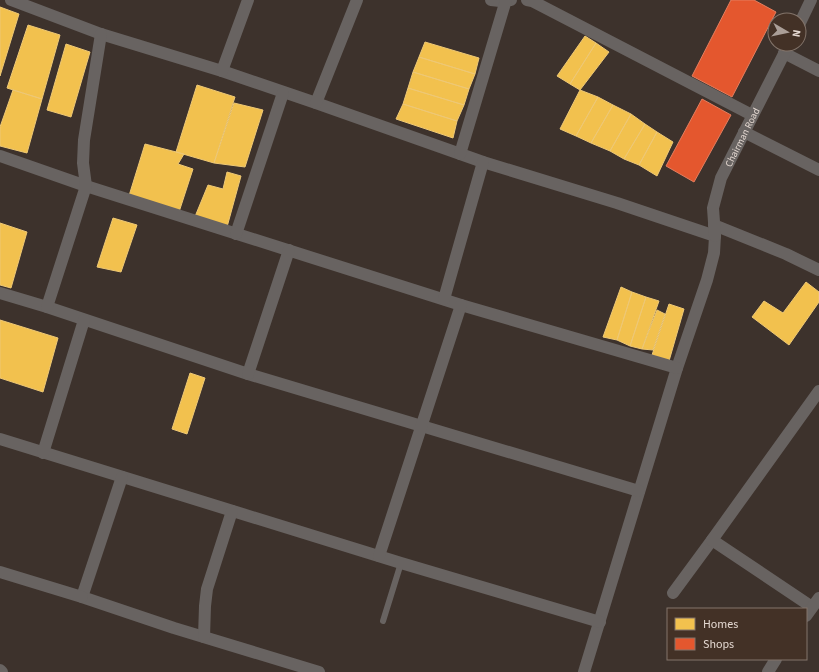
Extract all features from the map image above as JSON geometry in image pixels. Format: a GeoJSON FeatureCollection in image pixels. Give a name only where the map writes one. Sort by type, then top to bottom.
{"type":"FeatureCollection","features":[{"type":"Feature","properties":{"kind":"street"},"geometry":{"type":"LineString","coordinates":[[11,0],[101,34],[316,103],[483,162],[617,203],[715,230],[786,254],[819,270]]}},
{"type":"Feature","properties":{"kind":"street"},"geometry":{"type":"LineString","coordinates":[[222,72],[248,0]]}},
{"type":"Feature","properties":{"kind":"street"},"geometry":{"type":"LineString","coordinates":[[316,103],[357,0]]}},
{"type":"Feature","properties":{"kind":"street"},"geometry":{"type":"LineString","coordinates":[[460,154],[508,0],[491,0]]}},
{"type":"Feature","properties":{"kind":"street"},"geometry":{"type":"LineString","coordinates":[[527,0],[532,1],[752,115]]}},
{"type":"Feature","properties":{"kind":"street"},"geometry":{"type":"LineString","coordinates":[[804,12],[809,1]]}},
{"type":"Feature","properties":{"kind":"street"},"geometry":{"type":"LineString","coordinates":[[47,307],[86,186],[83,163],[84,140],[101,34]]}},
{"type":"Feature","properties":{"kind":"street","name":"Chairman Road"},"geometry":{"type":"LineString","coordinates":[[584,672],[677,368],[707,280],[714,253],[715,230],[713,208],[721,178],[785,52]]}},
{"type":"Feature","properties":{"kind":"street"},"geometry":{"type":"LineString","coordinates":[[791,52],[819,71]]}},
{"type":"Feature","properties":{"kind":"street"},"geometry":{"type":"LineString","coordinates":[[236,234],[283,93]]}},
{"type":"Feature","properties":{"kind":"street"},"geometry":{"type":"LineString","coordinates":[[744,132],[819,170]]}},
{"type":"Feature","properties":{"kind":"street"},"geometry":{"type":"LineString","coordinates":[[0,156],[86,186],[461,305],[677,368]]}},
{"type":"Feature","properties":{"kind":"street"},"geometry":{"type":"LineString","coordinates":[[444,299],[483,162]]}},
{"type":"Feature","properties":{"kind":"street"},"geometry":{"type":"LineString","coordinates":[[248,374],[289,250]]}},
{"type":"Feature","properties":{"kind":"street"},"geometry":{"type":"LineString","coordinates":[[0,294],[47,307],[248,374],[639,491]]}},
{"type":"Feature","properties":{"kind":"street"},"geometry":{"type":"LineString","coordinates":[[379,556],[461,305]]}},
{"type":"Feature","properties":{"kind":"street"},"geometry":{"type":"LineString","coordinates":[[43,453],[84,320]]}},
{"type":"Feature","properties":{"kind":"street"},"geometry":{"type":"LineString","coordinates":[[673,593],[819,391]]}},
{"type":"Feature","properties":{"kind":"street"},"geometry":{"type":"LineString","coordinates":[[0,439],[401,563],[600,622]]}},
{"type":"Feature","properties":{"kind":"street"},"geometry":{"type":"LineString","coordinates":[[82,597],[122,477]]}},
{"type":"Feature","properties":{"kind":"street"},"geometry":{"type":"LineString","coordinates":[[204,637],[207,589],[232,511]]}},
{"type":"Feature","properties":{"kind":"street"},"geometry":{"type":"LineString","coordinates":[[712,540],[812,607]]}},
{"type":"Feature","properties":{"kind":"street"},"geometry":{"type":"LineString","coordinates":[[0,572],[82,597],[174,628],[319,672]]}},
{"type":"Feature","properties":{"kind":"street"},"geometry":{"type":"LineString","coordinates":[[768,672],[775,660]]}},
{"type":"Feature","properties":{"kind":"lane"},"geometry":{"type":"LineString","coordinates":[[383,621],[401,563]]}},
{"type":"Feature","properties":{"kind":"building: Homes"},"geometry":{"type":"Polygon","coordinates":[[[0,7],[19,14],[0,76],[0,7]]]}},
{"type":"Feature","properties":{"kind":"building: Homes"},"geometry":{"type":"Polygon","coordinates":[[[28,25],[60,35],[42,99],[7,88],[28,25]]]}},
{"type":"Feature","properties":{"kind":"building: Homes"},"geometry":{"type":"Polygon","coordinates":[[[585,36],[596,43],[570,84],[557,76],[585,36]]]}},
{"type":"Feature","properties":{"kind":"building: Homes"},"geometry":{"type":"Polygon","coordinates":[[[425,42],[479,58],[475,74],[419,57],[425,42]]]}},
{"type":"Feature","properties":{"kind":"building: Homes"},"geometry":{"type":"Polygon","coordinates":[[[596,43],[609,52],[580,90],[570,84],[596,43]]]}},
{"type":"Feature","properties":{"kind":"building: Homes"},"geometry":{"type":"Polygon","coordinates":[[[66,44],[90,52],[71,117],[47,110],[66,44]]]}},
{"type":"Feature","properties":{"kind":"building: Homes"},"geometry":{"type":"Polygon","coordinates":[[[419,57],[475,74],[469,89],[413,72],[419,57]]]}},
{"type":"Feature","properties":{"kind":"building: Homes"},"geometry":{"type":"Polygon","coordinates":[[[413,72],[469,89],[464,105],[408,88],[413,72]]]}},
{"type":"Feature","properties":{"kind":"building: Homes"},"geometry":{"type":"Polygon","coordinates":[[[197,85],[235,97],[214,163],[176,152],[197,85]]]}},
{"type":"Feature","properties":{"kind":"building: Homes"},"geometry":{"type":"Polygon","coordinates":[[[408,88],[464,105],[457,121],[403,104],[408,88]]]}},
{"type":"Feature","properties":{"kind":"building: Homes"},"geometry":{"type":"Polygon","coordinates":[[[13,90],[42,99],[27,153],[0,146],[0,127],[13,90]]]}},
{"type":"Feature","properties":{"kind":"building: Homes"},"geometry":{"type":"Polygon","coordinates":[[[580,90],[598,97],[576,136],[560,129],[580,90]]]}},
{"type":"Feature","properties":{"kind":"building: Homes"},"geometry":{"type":"Polygon","coordinates":[[[598,97],[613,105],[591,143],[576,136],[598,97]]]}},
{"type":"Feature","properties":{"kind":"building: Homes"},"geometry":{"type":"Polygon","coordinates":[[[234,103],[263,110],[245,167],[214,163],[234,103]]]}},
{"type":"Feature","properties":{"kind":"building: Homes"},"geometry":{"type":"Polygon","coordinates":[[[403,104],[457,121],[453,138],[396,119],[403,104]]]}},
{"type":"Feature","properties":{"kind":"building: Homes"},"geometry":{"type":"Polygon","coordinates":[[[613,105],[631,114],[610,151],[591,143],[613,105]]]}},
{"type":"Feature","properties":{"kind":"building: Homes"},"geometry":{"type":"Polygon","coordinates":[[[631,114],[645,124],[624,159],[610,151],[631,114]]]}},
{"type":"Feature","properties":{"kind":"building: Homes"},"geometry":{"type":"Polygon","coordinates":[[[645,124],[657,132],[639,165],[624,159],[645,124]]]}},
{"type":"Feature","properties":{"kind":"building: Homes"},"geometry":{"type":"Polygon","coordinates":[[[657,132],[673,142],[657,176],[639,165],[657,132]]]}},
{"type":"Feature","properties":{"kind":"building: Homes"},"geometry":{"type":"Polygon","coordinates":[[[145,144],[184,154],[178,164],[193,169],[179,212],[128,199],[145,144]]]}},
{"type":"Feature","properties":{"kind":"building: Homes"},"geometry":{"type":"Polygon","coordinates":[[[227,172],[241,176],[227,227],[194,219],[208,185],[223,189],[227,172]]]}},
{"type":"Feature","properties":{"kind":"building: Homes"},"geometry":{"type":"Polygon","coordinates":[[[113,218],[137,225],[121,272],[97,267],[113,218]]]}},
{"type":"Feature","properties":{"kind":"building: Homes"},"geometry":{"type":"Polygon","coordinates":[[[0,223],[27,232],[11,288],[0,285],[0,223]]]}},
{"type":"Feature","properties":{"kind":"building: Homes"},"geometry":{"type":"Polygon","coordinates":[[[806,282],[819,292],[819,302],[789,345],[752,317],[764,301],[783,313],[806,282]]]}},
{"type":"Feature","properties":{"kind":"building: Homes"},"geometry":{"type":"Polygon","coordinates":[[[621,287],[632,292],[617,340],[603,337],[621,287]]]}},
{"type":"Feature","properties":{"kind":"building: Homes"},"geometry":{"type":"Polygon","coordinates":[[[632,292],[646,297],[630,346],[617,340],[632,292]]]}},
{"type":"Feature","properties":{"kind":"building: Homes"},"geometry":{"type":"Polygon","coordinates":[[[646,297],[659,301],[642,349],[630,346],[646,297]]]}},
{"type":"Feature","properties":{"kind":"building: Homes"},"geometry":{"type":"Polygon","coordinates":[[[669,304],[684,309],[669,361],[652,355],[669,304]]]}},
{"type":"Feature","properties":{"kind":"building: Homes"},"geometry":{"type":"Polygon","coordinates":[[[657,310],[665,314],[653,350],[642,349],[657,310]]]}},
{"type":"Feature","properties":{"kind":"building: Homes"},"geometry":{"type":"Polygon","coordinates":[[[0,320],[58,338],[43,392],[0,378],[0,320]]]}},
{"type":"Feature","properties":{"kind":"building: Homes"},"geometry":{"type":"Polygon","coordinates":[[[190,373],[205,378],[187,434],[172,429],[190,373]]]}},
{"type":"Feature","properties":{"kind":"building: Shops"},"geometry":{"type":"Polygon","coordinates":[[[731,0],[754,0],[776,12],[767,12],[767,29],[732,97],[692,76],[731,0]]]}},
{"type":"Feature","properties":{"kind":"building: Shops"},"geometry":{"type":"Polygon","coordinates":[[[702,99],[731,115],[694,182],[666,166],[702,99]]]}}]}
